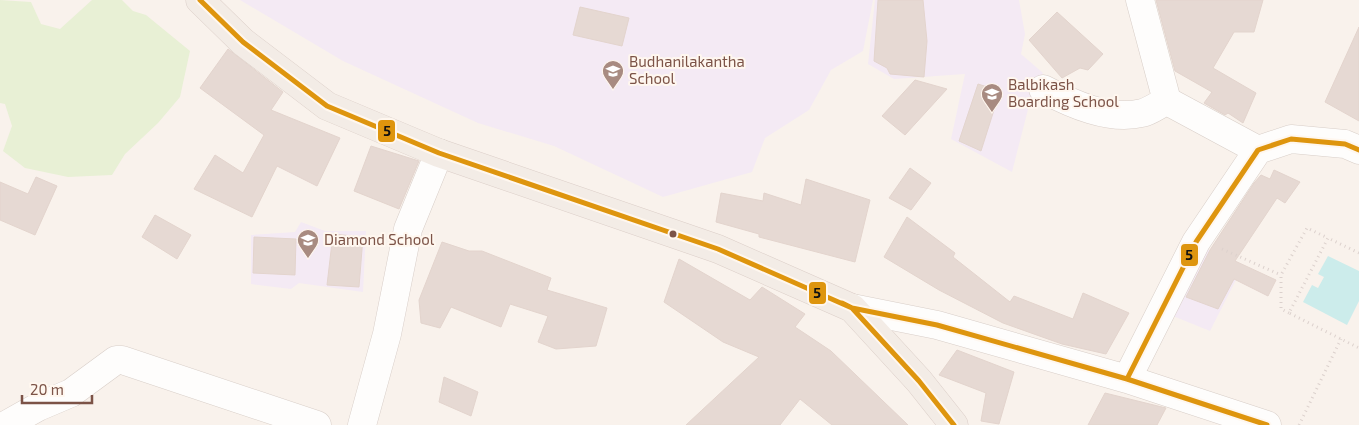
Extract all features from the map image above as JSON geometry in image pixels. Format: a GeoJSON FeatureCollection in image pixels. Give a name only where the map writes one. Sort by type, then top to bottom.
{"type":"FeatureCollection","features":[{"type":"Feature","properties":{"kind":"main road"},"geometry":{"type":"LineString","coordinates":[[200,0],[243,42],[327,106],[438,152],[718,249],[852,308],[919,381],[954,425]]}},
{"type":"Feature","properties":{"kind":"street"},"geometry":{"type":"LineString","coordinates":[[1140,0],[1167,100],[1258,150]]}},
{"type":"Feature","properties":{"kind":"street"},"geometry":{"type":"LineString","coordinates":[[1043,89],[1076,106],[1119,114],[1143,113],[1167,100]]}},
{"type":"Feature","properties":{"kind":"street"},"geometry":{"type":"LineString","coordinates":[[1126,378],[1198,238],[1258,150],[1291,139],[1345,144],[1359,150]]}},
{"type":"Feature","properties":{"kind":"street"},"geometry":{"type":"LineString","coordinates":[[362,425],[383,351],[408,229],[438,152]]}},
{"type":"Feature","properties":{"kind":"street"},"geometry":{"type":"LineString","coordinates":[[852,308],[937,325],[1126,378],[1267,425]]}},
{"type":"Feature","properties":{"kind":"street"},"geometry":{"type":"LineString","coordinates":[[6,425],[38,406],[71,393],[116,360],[122,360],[317,425]]}},
{"type":"Feature","properties":{"kind":"path"},"geometry":{"type":"LineString","coordinates":[[1359,253],[1307,228],[1281,275],[1281,309],[1359,348]]}},
{"type":"Feature","properties":{"kind":"path"},"geometry":{"type":"LineString","coordinates":[[1198,238],[1281,275]]}},
{"type":"Feature","properties":{"kind":"path"},"geometry":{"type":"LineString","coordinates":[[1289,312],[1328,238]]}},
{"type":"Feature","properties":{"kind":"path"},"geometry":{"type":"LineString","coordinates":[[1299,425],[1341,339]]}},
{"type":"Feature","properties":{"kind":"shaded area","name":"Budhanilakantha School"},"geometry":{"type":"Polygon","coordinates":[[[240,0],[873,0],[863,51],[831,70],[809,110],[765,138],[752,172],[663,197],[554,146],[478,123],[343,61],[240,0]]]}},
{"type":"Feature","properties":{"kind":"shaded area","name":"Balbikash Boarding School"},"geometry":{"type":"Polygon","coordinates":[[[875,0],[1019,0],[1025,34],[1021,54],[1043,73],[1034,86],[1012,172],[951,139],[965,74],[894,79],[868,64],[875,0]]]}},
{"type":"Feature","properties":{"kind":"shaded area","name":"Diamond School"},"geometry":{"type":"Polygon","coordinates":[[[301,222],[325,231],[366,231],[363,292],[299,283],[291,289],[251,284],[251,235],[295,232],[301,222]]]}},
{"type":"Feature","properties":{"kind":"shaded area"},"geometry":{"type":"Polygon","coordinates":[[[1205,248],[1243,266],[1210,331],[1173,316],[1205,248]]]}},
{"type":"Feature","properties":{"kind":"green space"},"geometry":{"type":"Polygon","coordinates":[[[0,0],[31,2],[41,24],[60,29],[92,0],[122,0],[133,11],[146,15],[190,51],[180,97],[158,123],[125,154],[112,175],[68,177],[25,168],[3,151],[12,126],[5,104],[0,103],[0,0]]]}},
{"type":"Feature","properties":{"kind":"water"},"geometry":{"type":"Polygon","coordinates":[[[1328,256],[1359,271],[1359,301],[1347,325],[1303,302],[1312,285],[1318,288],[1324,277],[1318,274],[1328,256]]]}},
{"type":"Feature","properties":{"kind":"building"},"geometry":{"type":"Polygon","coordinates":[[[878,0],[923,0],[927,41],[924,77],[890,74],[887,68],[874,61],[878,0]]]}},
{"type":"Feature","properties":{"kind":"building"},"geometry":{"type":"Polygon","coordinates":[[[1156,0],[1263,0],[1254,32],[1234,32],[1213,68],[1256,93],[1243,123],[1228,113],[1225,115],[1204,103],[1212,92],[1175,71],[1156,0]]]}},
{"type":"Feature","properties":{"kind":"building"},"geometry":{"type":"Polygon","coordinates":[[[580,7],[629,18],[622,46],[573,35],[580,7]]]}},
{"type":"Feature","properties":{"kind":"building"},"geometry":{"type":"Polygon","coordinates":[[[1057,12],[1103,54],[1088,70],[1080,68],[1062,78],[1029,40],[1057,12]]]}},
{"type":"Feature","properties":{"kind":"building"},"geometry":{"type":"Polygon","coordinates":[[[1359,27],[1359,121],[1325,102],[1359,27]]]}},
{"type":"Feature","properties":{"kind":"building"},"geometry":{"type":"Polygon","coordinates":[[[228,49],[283,92],[271,110],[340,138],[317,186],[277,166],[252,217],[194,189],[215,155],[243,173],[264,135],[200,88],[228,49]]]}},
{"type":"Feature","properties":{"kind":"building"},"geometry":{"type":"Polygon","coordinates":[[[915,80],[947,89],[905,135],[882,116],[915,80]]]}},
{"type":"Feature","properties":{"kind":"building"},"geometry":{"type":"Polygon","coordinates":[[[978,84],[1000,91],[981,151],[959,141],[978,84]]]}},
{"type":"Feature","properties":{"kind":"building"},"geometry":{"type":"Polygon","coordinates":[[[371,146],[419,161],[399,209],[354,191],[371,146]]]}},
{"type":"Feature","properties":{"kind":"building"},"geometry":{"type":"Polygon","coordinates":[[[910,168],[931,183],[911,210],[889,198],[910,168]]]}},
{"type":"Feature","properties":{"kind":"building"},"geometry":{"type":"Polygon","coordinates":[[[1274,170],[1300,182],[1285,203],[1277,198],[1235,261],[1276,280],[1268,296],[1234,279],[1218,309],[1186,297],[1210,250],[1254,183],[1261,175],[1270,179],[1274,170]]]}},
{"type":"Feature","properties":{"kind":"building"},"geometry":{"type":"Polygon","coordinates":[[[36,177],[57,186],[35,235],[0,220],[0,182],[28,194],[36,177]]]}},
{"type":"Feature","properties":{"kind":"building"},"geometry":{"type":"Polygon","coordinates":[[[806,179],[870,200],[855,262],[759,237],[759,234],[716,222],[721,193],[763,201],[764,193],[801,205],[806,179]]]}},
{"type":"Feature","properties":{"kind":"building"},"geometry":{"type":"Polygon","coordinates":[[[155,215],[191,235],[177,259],[142,237],[155,215]]]}},
{"type":"Feature","properties":{"kind":"building"},"geometry":{"type":"Polygon","coordinates":[[[907,217],[955,253],[953,257],[1010,302],[1014,296],[1073,319],[1083,293],[1129,313],[1106,354],[1062,344],[1003,323],[939,290],[884,257],[907,217]]]}},
{"type":"Feature","properties":{"kind":"building"},"geometry":{"type":"Polygon","coordinates":[[[333,234],[363,237],[359,287],[327,285],[333,234]]]}},
{"type":"Feature","properties":{"kind":"building"},"geometry":{"type":"Polygon","coordinates":[[[254,237],[296,239],[295,275],[253,273],[254,237]]]}},
{"type":"Feature","properties":{"kind":"building"},"geometry":{"type":"Polygon","coordinates":[[[442,242],[469,251],[482,251],[551,278],[547,290],[607,308],[596,346],[556,349],[538,342],[548,316],[510,304],[501,327],[451,307],[440,328],[421,323],[419,300],[442,242]]]}},
{"type":"Feature","properties":{"kind":"building"},"geometry":{"type":"Polygon","coordinates":[[[679,259],[750,300],[762,287],[805,314],[795,327],[831,351],[908,425],[832,425],[800,399],[780,425],[686,425],[759,357],[723,342],[664,302],[679,259]]]}},
{"type":"Feature","properties":{"kind":"building"},"geometry":{"type":"Polygon","coordinates":[[[957,350],[1014,372],[999,424],[981,421],[986,393],[939,375],[957,350]]]}},
{"type":"Feature","properties":{"kind":"building"},"geometry":{"type":"Polygon","coordinates":[[[444,377],[478,392],[471,416],[439,402],[444,377]]]}},
{"type":"Feature","properties":{"kind":"building"},"geometry":{"type":"Polygon","coordinates":[[[1105,393],[1166,408],[1157,425],[1088,425],[1105,393]]]}},
{"type":"Feature","properties":{"kind":"transit line","name":"5"},"geometry":{"type":"LineString","coordinates":[[200,0],[243,42],[327,106],[439,153],[718,249],[852,308],[937,325],[1127,379],[1196,242],[1258,150],[1291,139],[1345,144],[1359,150]]}},
{"type":"Feature","properties":{"kind":"transit line","name":"5"},"geometry":{"type":"LineString","coordinates":[[842,303],[852,308],[919,381],[954,425]]}},
{"type":"Feature","properties":{"kind":"transit line","name":"5"},"geometry":{"type":"LineString","coordinates":[[1127,379],[1267,425]]}},
{"type":"Feature","properties":{"kind":"place","name":"Budhanilakantha School"},"geometry":{"type":"Point","coordinates":[613,90]}},
{"type":"Feature","properties":{"kind":"place","name":"Balbikash Boarding School"},"geometry":{"type":"Point","coordinates":[992,113]}},
{"type":"Feature","properties":{"kind":"place","name":"Diamond School"},"geometry":{"type":"Point","coordinates":[308,259]}}]}
